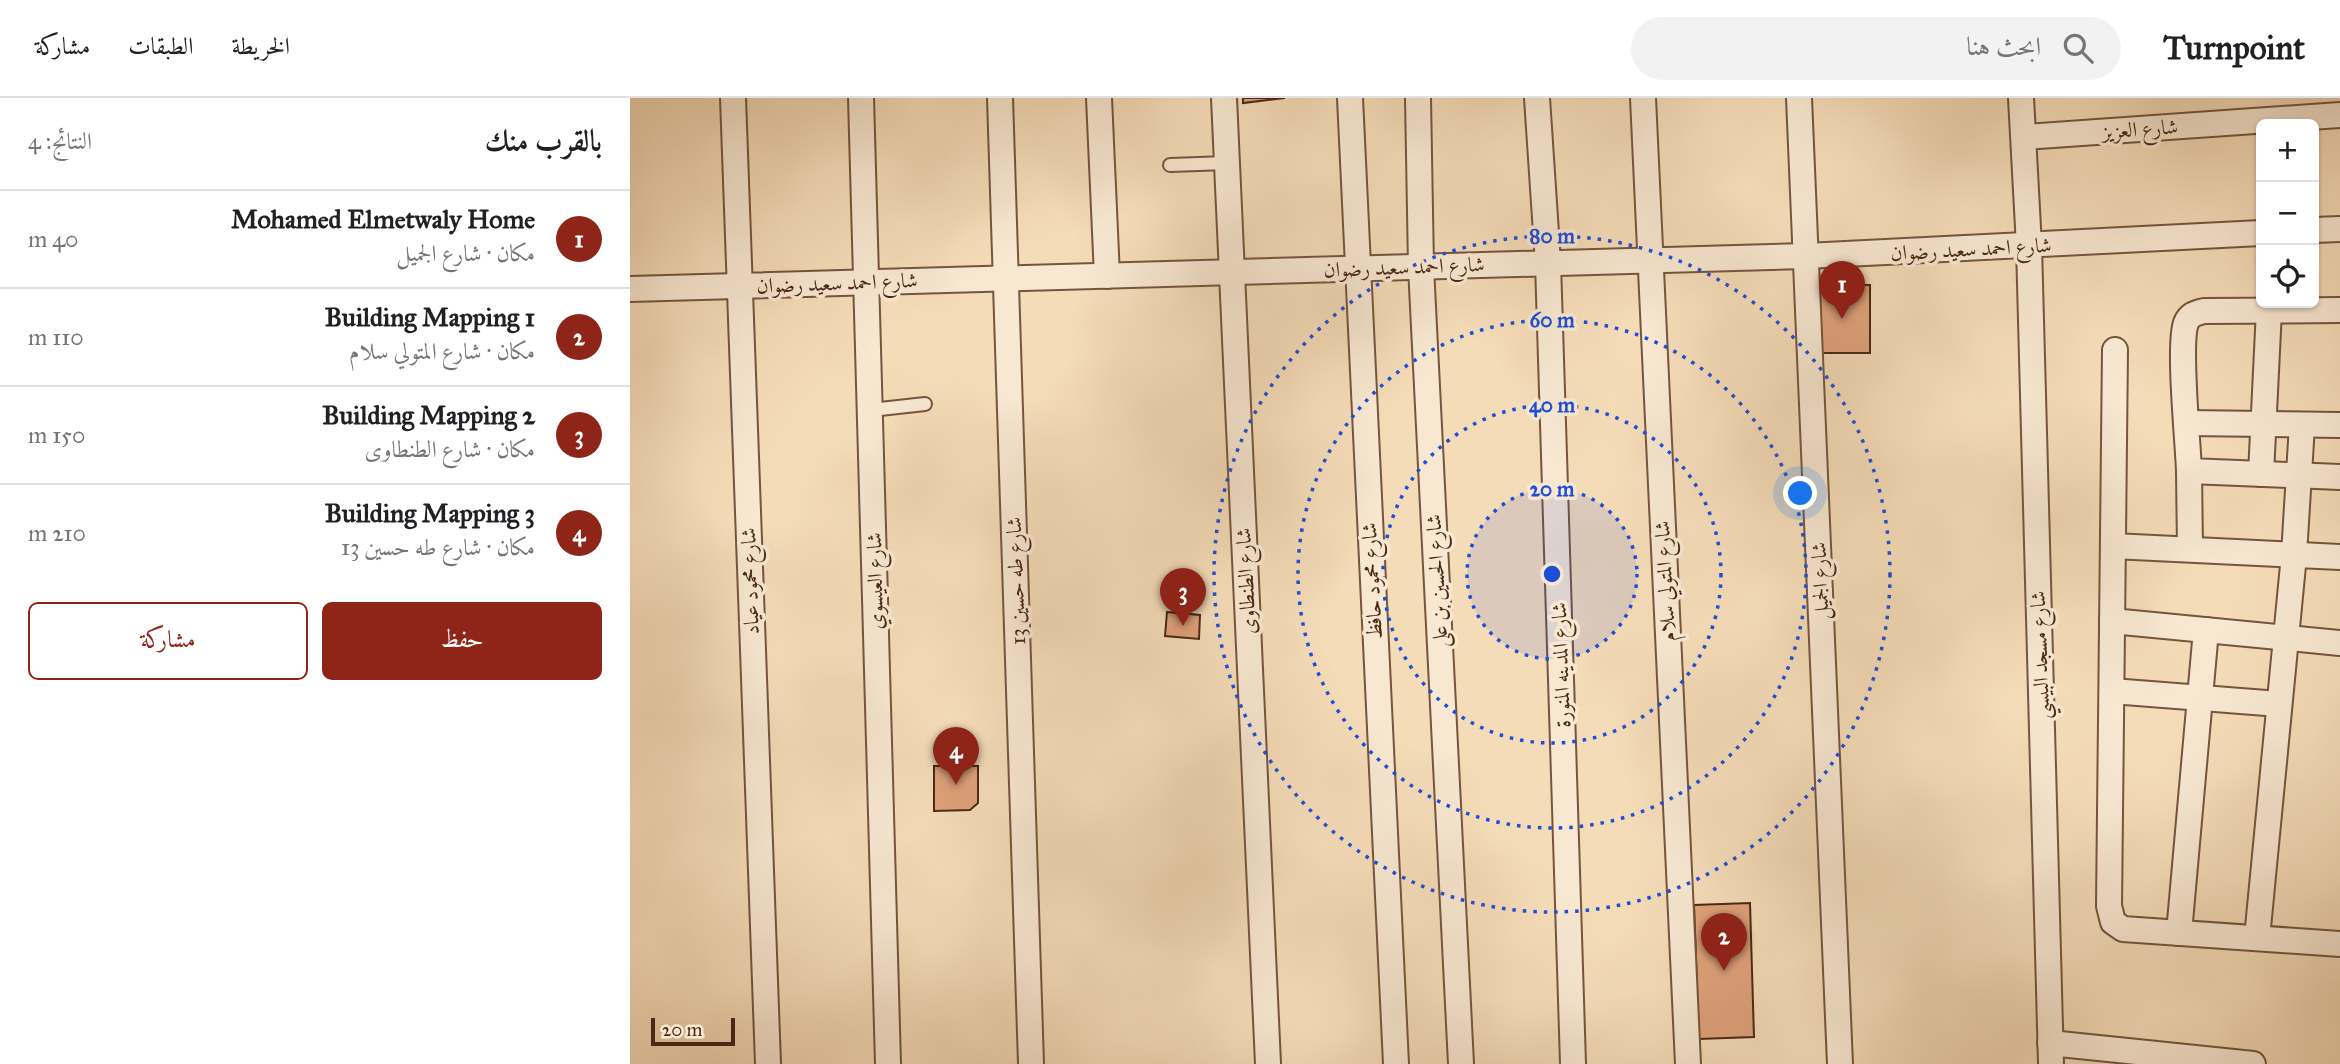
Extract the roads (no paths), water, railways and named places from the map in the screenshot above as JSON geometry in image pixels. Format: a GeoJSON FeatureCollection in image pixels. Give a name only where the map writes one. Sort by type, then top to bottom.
{"type":"FeatureCollection","features":[{"type":"Feature","properties":{"kind":"street","name":"شارع محمود عياد"},"geometry":{"type":"LineString","coordinates":[[733,98],[768,1064]]}},
{"type":"Feature","properties":{"kind":"street","name":"شارع العيسوي"},"geometry":{"type":"LineString","coordinates":[[861,98],[888,1064]]}},
{"type":"Feature","properties":{"kind":"street","name":"شارع طه حسين 13"},"geometry":{"type":"LineString","coordinates":[[1000,98],[1031,1064]]}},
{"type":"Feature","properties":{"kind":"street"},"geometry":{"type":"LineString","coordinates":[[1099,98],[1107,276]]}},
{"type":"Feature","properties":{"kind":"street","name":"شارع الطنطاوى"},"geometry":{"type":"LineString","coordinates":[[1224,98],[1268,1064]]}},
{"type":"Feature","properties":{"kind":"street","name":"شارع محمود حافظ"},"geometry":{"type":"LineString","coordinates":[[1350,98],[1396,1064]]}},
{"type":"Feature","properties":{"kind":"street","name":"شارع الحسين بن على"},"geometry":{"type":"LineString","coordinates":[[1418,98],[1421,267],[1461,1064]]}},
{"type":"Feature","properties":{"kind":"street","name":"شارع المدينه المنورة"},"geometry":{"type":"LineString","coordinates":[[1536,98],[1548,263],[1573,1064]]}},
{"type":"Feature","properties":{"kind":"street","name":"شارع المتولي سلام"},"geometry":{"type":"LineString","coordinates":[[1643,98],[1688,1064]]}},
{"type":"Feature","properties":{"kind":"street","name":"شارع الجميل"},"geometry":{"type":"LineString","coordinates":[[1799,98],[1840,1064]]}},
{"type":"Feature","properties":{"kind":"street","name":"شارع مسجد البيسي"},"geometry":{"type":"LineString","coordinates":[[2021,98],[2029,246],[2050,1053]]}},
{"type":"Feature","properties":{"kind":"street","name":"شارع العزيز"},"geometry":{"type":"LineString","coordinates":[[2024,138],[2340,115]]}},
{"type":"Feature","properties":{"kind":"street"},"geometry":{"type":"LineString","coordinates":[[2319,230],[2340,229]]}},
{"type":"Feature","properties":{"kind":"street","name":"شارع احمد سعيد رضوان"},"geometry":{"type":"LineString","coordinates":[[630,289],[1806,256],[2256,233]]}},
{"type":"Feature","properties":{"kind":"street"},"geometry":{"type":"LineString","coordinates":[[2261,474],[2269,310]]}},
{"type":"Feature","properties":{"kind":"street"},"geometry":{"type":"LineString","coordinates":[[2190,549],[2183,349],[2186,323],[2193,313],[2204,311],[2340,310]]}},
{"type":"Feature","properties":{"kind":"street"},"geometry":{"type":"LineString","coordinates":[[2115,350],[2109,906],[2113,922],[2123,929],[2340,944]]}},
{"type":"Feature","properties":{"kind":"street"},"geometry":{"type":"LineString","coordinates":[[2187,423],[2340,425]]}},
{"type":"Feature","properties":{"kind":"street"},"geometry":{"type":"LineString","coordinates":[[2257,938],[2294,555],[2302,425]]}},
{"type":"Feature","properties":{"kind":"street"},"geometry":{"type":"LineString","coordinates":[[2189,471],[2340,477]]}},
{"type":"Feature","properties":{"kind":"street"},"geometry":{"type":"LineString","coordinates":[[2113,546],[2340,557]]}},
{"type":"Feature","properties":{"kind":"street"},"geometry":{"type":"LineString","coordinates":[[2112,621],[2340,643]]}},
{"type":"Feature","properties":{"kind":"street"},"geometry":{"type":"LineString","coordinates":[[2179,933],[2206,630]]}},
{"type":"Feature","properties":{"kind":"street"},"geometry":{"type":"LineString","coordinates":[[2112,691],[2279,704]]}},
{"type":"Feature","properties":{"kind":"street"},"geometry":{"type":"LineString","coordinates":[[2050,1053],[2253,1064]]}},
{"type":"Feature","properties":{"kind":"lane"},"geometry":{"type":"LineString","coordinates":[[1170,164],[1227,163]]}},
{"type":"Feature","properties":{"kind":"lane"},"geometry":{"type":"LineString","coordinates":[[871,410],[925,404]]}},
{"type":"Feature","properties":{"kind":"place","name":"Mohamed Elmetwaly Home"},"geometry":{"type":"Point","coordinates":[1842,319]}},
{"type":"Feature","properties":{"kind":"place","name":"Building Mapping 2"},"geometry":{"type":"Point","coordinates":[1183,626]}},
{"type":"Feature","properties":{"kind":"place","name":"Building Mapping 3"},"geometry":{"type":"Point","coordinates":[956,785]}},
{"type":"Feature","properties":{"kind":"place","name":"Building Mapping 1"},"geometry":{"type":"Point","coordinates":[1724,971]}}]}
